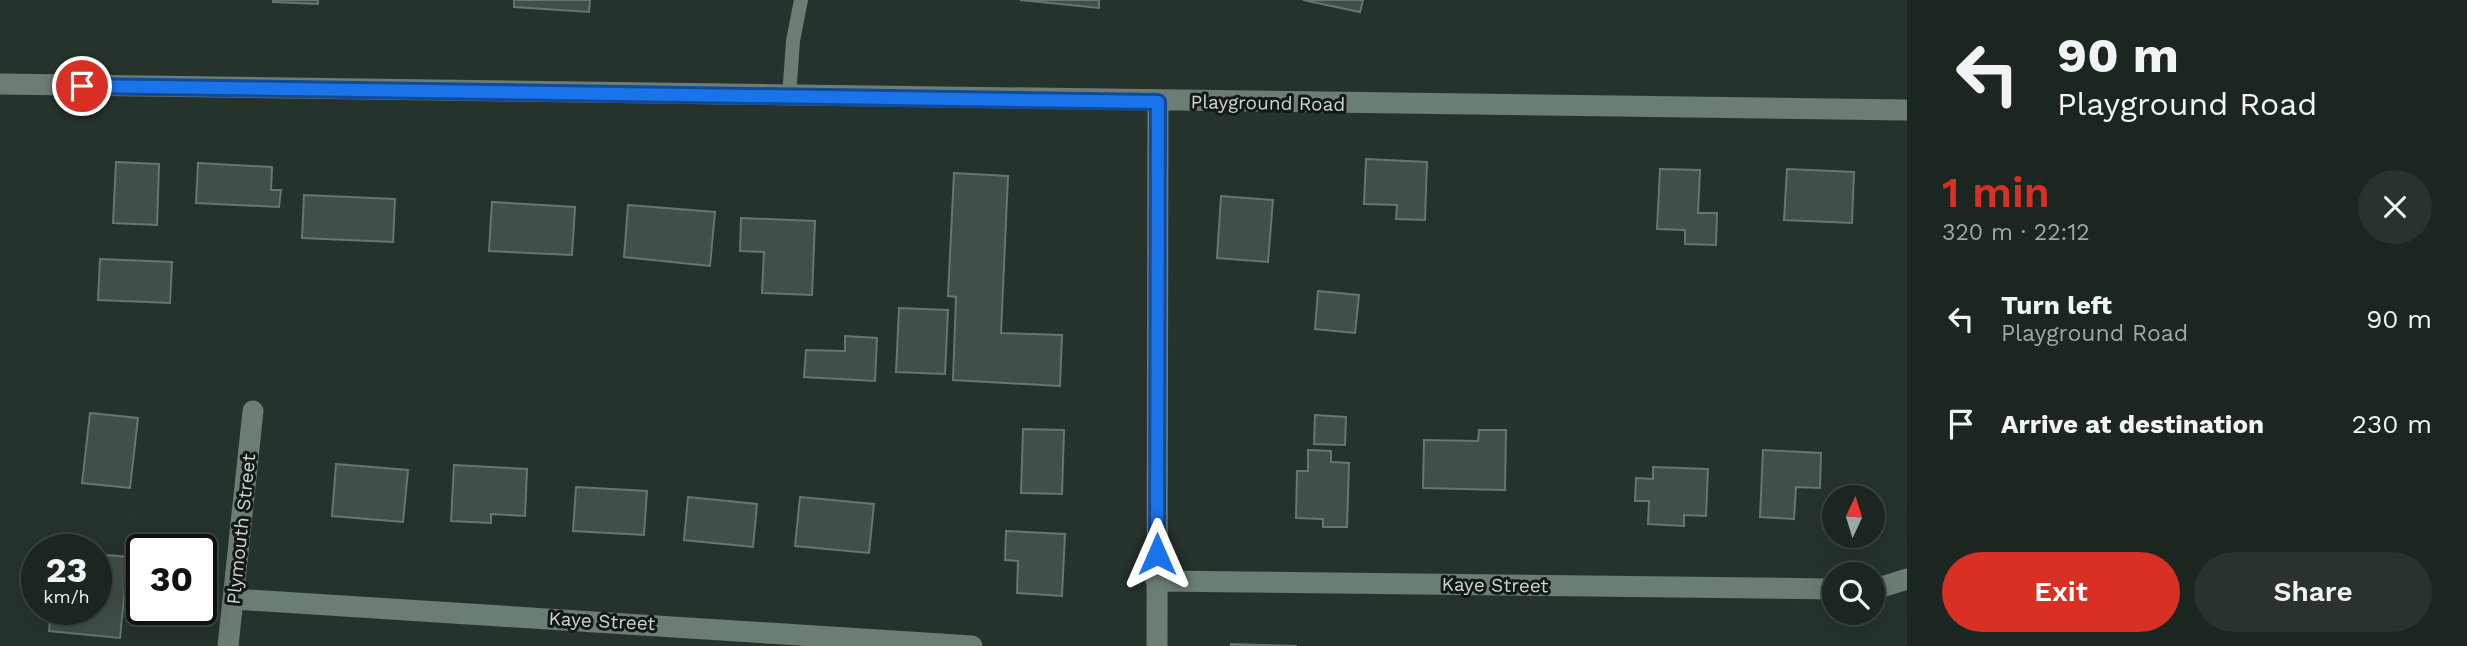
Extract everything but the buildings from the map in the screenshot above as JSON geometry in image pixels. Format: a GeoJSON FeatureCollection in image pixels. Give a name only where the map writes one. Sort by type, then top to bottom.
{"type":"FeatureCollection","features":[{"type":"Feature","properties":{"kind":"street","name":"Playground Road"},"geometry":{"type":"LineString","coordinates":[[0,84],[789,97],[1907,110]]}},
{"type":"Feature","properties":{"kind":"street"},"geometry":{"type":"LineString","coordinates":[[1157,646],[1158,102]]}},
{"type":"Feature","properties":{"kind":"street","name":"Plymouth Street"},"geometry":{"type":"LineString","coordinates":[[228,646],[253,411]]}},
{"type":"Feature","properties":{"kind":"street"},"geometry":{"type":"LineString","coordinates":[[1885,586],[1907,579]]}},
{"type":"Feature","properties":{"kind":"street","name":"Kaye Street"},"geometry":{"type":"LineString","coordinates":[[1156,581],[1822,589]]}},
{"type":"Feature","properties":{"kind":"street","name":"Kaye Street"},"geometry":{"type":"LineString","coordinates":[[233,599],[972,646]]}},
{"type":"Feature","properties":{"kind":"lane"},"geometry":{"type":"LineString","coordinates":[[789,97],[793,41],[801,0]]}},
{"type":"Feature","properties":{"kind":"route"},"geometry":{"type":"LineString","coordinates":[[82,86],[1158,102],[1157,554]]}}]}
